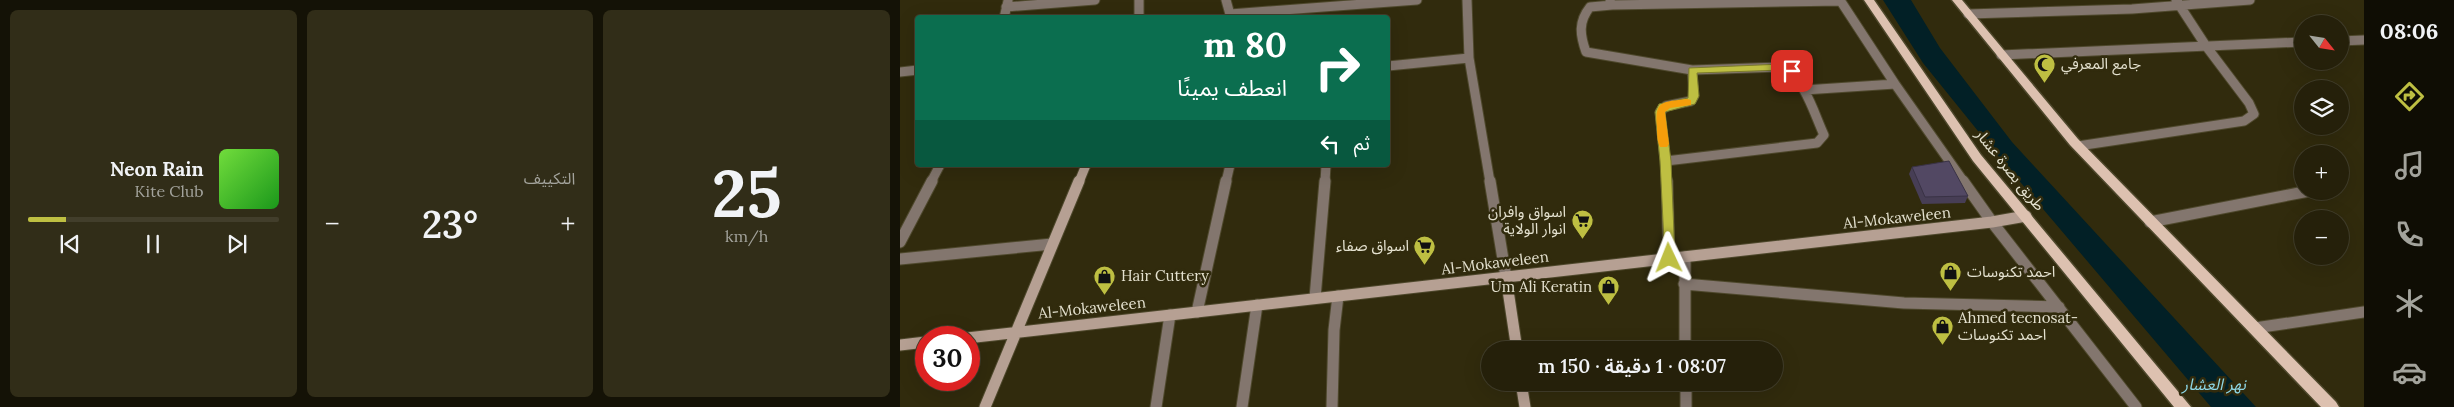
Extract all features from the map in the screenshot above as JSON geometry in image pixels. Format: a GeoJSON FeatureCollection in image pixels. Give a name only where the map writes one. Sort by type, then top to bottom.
{"type":"FeatureCollection","features":[{"type":"Feature","properties":{"kind":"main road","name":"طريق بصرة عشار"},"geometry":{"type":"LineString","coordinates":[[1869,0],[1977,158],[2183,407]]}},
{"type":"Feature","properties":{"kind":"main road"},"geometry":{"type":"LineString","coordinates":[[1957,0],[2078,146],[2331,407]]}},
{"type":"Feature","properties":{"kind":"street"},"geometry":{"type":"LineString","coordinates":[[1007,3],[1095,0]]}},
{"type":"Feature","properties":{"kind":"street"},"geometry":{"type":"LineString","coordinates":[[1139,0],[1139,15]]}},
{"type":"Feature","properties":{"kind":"street"},"geometry":{"type":"LineString","coordinates":[[1226,0],[1231,15]]}},
{"type":"Feature","properties":{"kind":"street"},"geometry":{"type":"LineString","coordinates":[[1243,15],[1417,0]]}},
{"type":"Feature","properties":{"kind":"street"},"geometry":{"type":"LineString","coordinates":[[1467,0],[1469,58],[1516,341]]}},
{"type":"Feature","properties":{"kind":"street"},"geometry":{"type":"LineString","coordinates":[[1666,161],[1817,143],[1824,135],[1804,90],[1792,71],[1783,67],[1692,70],[1586,52],[1580,34],[1582,16],[1590,7],[1611,3],[1841,0],[1895,84],[1992,222],[2136,407]]}},
{"type":"Feature","properties":{"kind":"street"},"geometry":{"type":"LineString","coordinates":[[1968,14],[2132,9],[2178,2],[2250,0]]}},
{"type":"Feature","properties":{"kind":"street"},"geometry":{"type":"LineString","coordinates":[[2078,146],[2244,122],[2254,114],[2249,103],[2206,46],[2178,2]]}},
{"type":"Feature","properties":{"kind":"street"},"geometry":{"type":"LineString","coordinates":[[2349,41],[2364,40]]}},
{"type":"Feature","properties":{"kind":"street"},"geometry":{"type":"LineString","coordinates":[[2001,55],[2294,42]]}},
{"type":"Feature","properties":{"kind":"street"},"geometry":{"type":"LineString","coordinates":[[1390,66],[1469,58]]}},
{"type":"Feature","properties":{"kind":"street"},"geometry":{"type":"LineString","coordinates":[[900,72],[915,70]]}},
{"type":"Feature","properties":{"kind":"street"},"geometry":{"type":"LineString","coordinates":[[1669,258],[1666,161],[1660,112],[1663,107],[1668,105],[1691,101],[1694,96],[1692,70]]}},
{"type":"Feature","properties":{"kind":"street"},"geometry":{"type":"LineString","coordinates":[[1804,90],[1895,84]]}},
{"type":"Feature","properties":{"kind":"street"},"geometry":{"type":"LineString","coordinates":[[900,242],[904,229],[939,167]]}},
{"type":"Feature","properties":{"kind":"street"},"geometry":{"type":"LineString","coordinates":[[986,407],[1015,332],[1085,167]]}},
{"type":"Feature","properties":{"kind":"street"},"geometry":{"type":"LineString","coordinates":[[1197,312],[1230,167]]}},
{"type":"Feature","properties":{"kind":"street"},"geometry":{"type":"LineString","coordinates":[[1315,298],[1326,167]]}},
{"type":"Feature","properties":{"kind":"street"},"geometry":{"type":"LineString","coordinates":[[2150,222],[2294,194]]}},
{"type":"Feature","properties":{"kind":"street","name":"Al-Mokaweleen"},"geometry":{"type":"LineString","coordinates":[[980,336],[1992,222],[2026,216]]}},
{"type":"Feature","properties":{"kind":"street"},"geometry":{"type":"LineString","coordinates":[[900,258],[1052,244]]}},
{"type":"Feature","properties":{"kind":"street"},"geometry":{"type":"LineString","coordinates":[[1684,257],[1685,341]]}},
{"type":"Feature","properties":{"kind":"street"},"geometry":{"type":"LineString","coordinates":[[1684,284],[1904,303],[2059,308]]}},
{"type":"Feature","properties":{"kind":"street"},"geometry":{"type":"LineString","coordinates":[[1332,407],[1334,330],[1338,296]]}},
{"type":"Feature","properties":{"kind":"street"},"geometry":{"type":"LineString","coordinates":[[1242,407],[1257,305]]}},
{"type":"Feature","properties":{"kind":"street"},"geometry":{"type":"LineString","coordinates":[[2255,328],[2364,312]]}},
{"type":"Feature","properties":{"kind":"street"},"geometry":{"type":"LineString","coordinates":[[1156,407],[1170,315]]}},
{"type":"Feature","properties":{"kind":"street"},"geometry":{"type":"LineString","coordinates":[[900,345],[915,343]]}},
{"type":"Feature","properties":{"kind":"street"},"geometry":{"type":"LineString","coordinates":[[1522,391],[1525,407]]}},
{"type":"Feature","properties":{"kind":"street"},"geometry":{"type":"LineString","coordinates":[[1686,391],[1686,407]]}},
{"type":"Feature","properties":{"kind":"water","name":"نهر العشار"},"geometry":{"type":"Polygon","coordinates":[[[1883,0],[1911,0],[1940,48],[2012,142],[2256,407],[2211,407],[1999,157],[1923,63],[1883,0]]]}},
{"type":"Feature","properties":{"kind":"building"},"geometry":{"type":"Polygon","coordinates":[[[1949,161],[1968,196],[1925,197],[1912,167],[1949,161]]]}},
{"type":"Feature","properties":{"kind":"slow traffic"},"geometry":{"type":"LineString","coordinates":[[1664,144],[1660,112],[1663,107],[1668,105],[1687,103]]}},
{"type":"Feature","properties":{"kind":"place","name":"جامع المعرفي"},"geometry":{"type":"Point","coordinates":[2045,83]}},
{"type":"Feature","properties":{"kind":"place","name":"اسواق وافران انوار الولاية"},"geometry":{"type":"Point","coordinates":[1582,240]}},
{"type":"Feature","properties":{"kind":"place","name":"اسواق صفاء"},"geometry":{"type":"Point","coordinates":[1425,265]}},
{"type":"Feature","properties":{"kind":"place","name":"احمد تكنوسات"},"geometry":{"type":"Point","coordinates":[1951,291]}},
{"type":"Feature","properties":{"kind":"place","name":"Hair Cuttery"},"geometry":{"type":"Point","coordinates":[1105,295]}},
{"type":"Feature","properties":{"kind":"place","name":"Um Ali Keratin"},"geometry":{"type":"Point","coordinates":[1608,306]}},
{"type":"Feature","properties":{"kind":"place","name":"Ahmed tecnosat- احمد تكنوسات"},"geometry":{"type":"Point","coordinates":[1942,346]}},
{"type":"Feature","properties":{"kind":"route"},"geometry":{"type":"LineString","coordinates":[[1669,258],[1666,161],[1660,112],[1663,107],[1691,101],[1694,96],[1692,70],[1783,67],[1792,71]]}}]}
